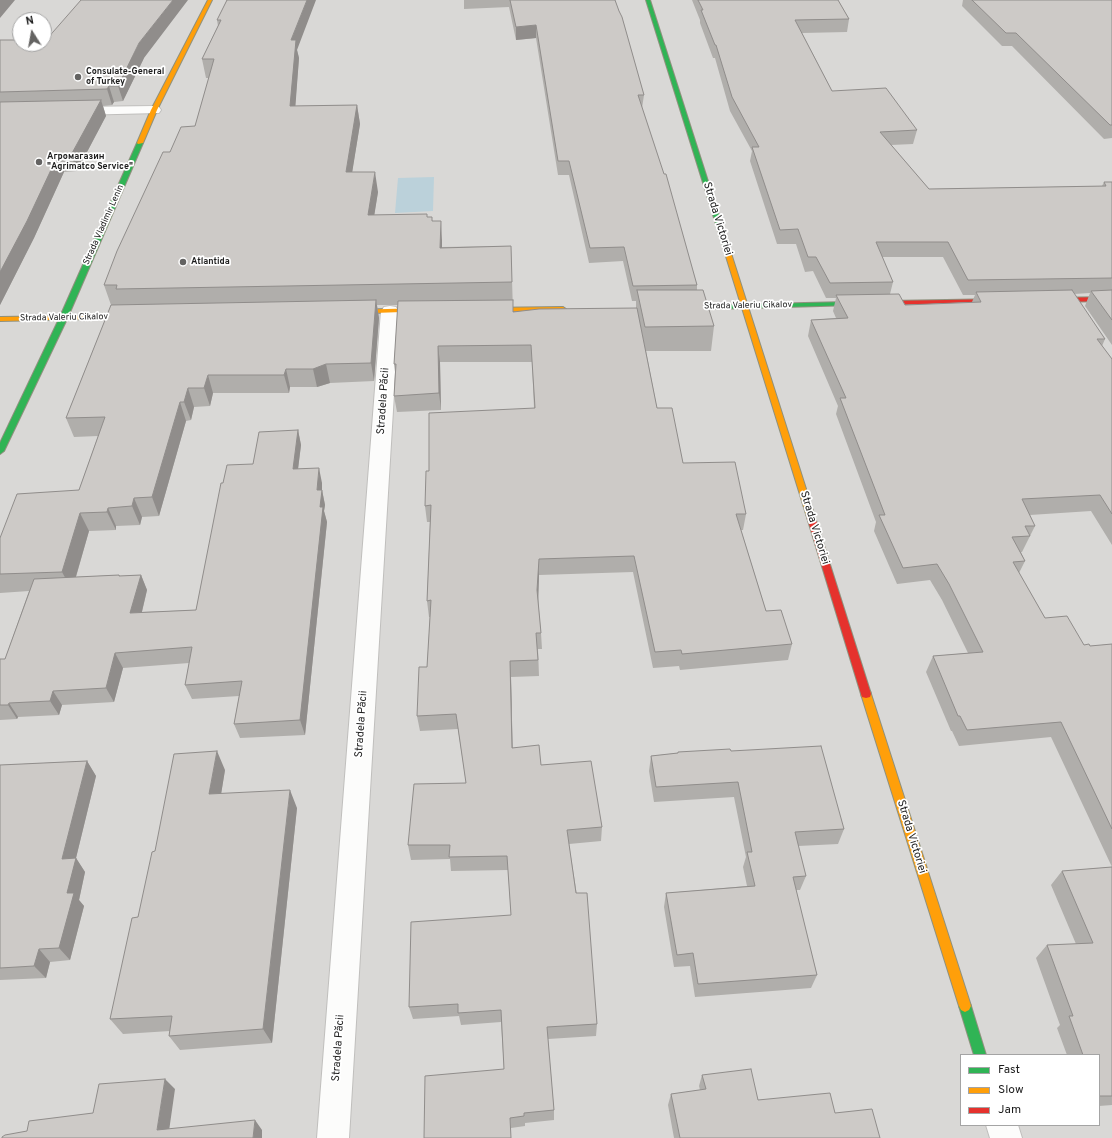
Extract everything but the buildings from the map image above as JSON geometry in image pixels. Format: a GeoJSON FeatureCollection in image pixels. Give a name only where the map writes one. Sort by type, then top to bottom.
{"type":"FeatureCollection","features":[{"type":"Feature","properties":{"kind":"street","name":"Strada Vladimir Lenin"},"geometry":{"type":"LineString","coordinates":[[0,451],[63,319],[154,110],[210,0]]}},
{"type":"Feature","properties":{"kind":"street","name":"Strada Victoriei"},"geometry":{"type":"LineString","coordinates":[[648,0],[980,1054]]}},
{"type":"Feature","properties":{"kind":"street"},"geometry":{"type":"LineString","coordinates":[[62,111],[154,110]]}},
{"type":"Feature","properties":{"kind":"street"},"geometry":{"type":"LineString","coordinates":[[1038,300],[1112,299]]}},
{"type":"Feature","properties":{"kind":"street","name":"Strada Valeriu Cikalov"},"geometry":{"type":"LineString","coordinates":[[666,308],[1014,301]]}},
{"type":"Feature","properties":{"kind":"street"},"geometry":{"type":"LineString","coordinates":[[477,310],[572,309]]}},
{"type":"Feature","properties":{"kind":"street"},"geometry":{"type":"LineString","coordinates":[[334,312],[438,310]]}},
{"type":"Feature","properties":{"kind":"street","name":"Stradela Păcii"},"geometry":{"type":"LineString","coordinates":[[333,1138],[390,311]]}},
{"type":"Feature","properties":{"kind":"street","name":"Strada Valeriu Cikalov"},"geometry":{"type":"LineString","coordinates":[[0,319],[143,317]]}},
{"type":"Feature","properties":{"kind":"street"},"geometry":{"type":"LineString","coordinates":[[1002,1126],[1006,1138]]}},
{"type":"Feature","properties":{"kind":"shaded area"},"geometry":{"type":"Polygon","coordinates":[[[0,0],[1112,0],[1112,1138],[0,1138],[0,0]]]}},
{"type":"Feature","properties":{"kind":"water"},"geometry":{"type":"Polygon","coordinates":[[[434,177],[433,211],[395,213],[398,178],[434,177]]]}},
{"type":"Feature","properties":{"kind":"traffic: fast"},"geometry":{"type":"LineString","coordinates":[[648,0],[727,250]]}},
{"type":"Feature","properties":{"kind":"traffic: fast"},"geometry":{"type":"LineString","coordinates":[[0,451],[63,319],[140,143]]}},
{"type":"Feature","properties":{"kind":"traffic: fast"},"geometry":{"type":"LineString","coordinates":[[679,308],[889,303]]}},
{"type":"Feature","properties":{"kind":"traffic: fast"},"geometry":{"type":"LineString","coordinates":[[965,1006],[980,1054]]}},
{"type":"Feature","properties":{"kind":"traffic: slow"},"geometry":{"type":"LineString","coordinates":[[140,143],[154,110],[210,0]]}},
{"type":"Feature","properties":{"kind":"traffic: slow"},"geometry":{"type":"LineString","coordinates":[[727,250],[810,514]]}},
{"type":"Feature","properties":{"kind":"traffic: slow"},"geometry":{"type":"LineString","coordinates":[[483,310],[563,309]]}},
{"type":"Feature","properties":{"kind":"traffic: slow"},"geometry":{"type":"LineString","coordinates":[[347,312],[427,310]]}},
{"type":"Feature","properties":{"kind":"traffic: slow"},"geometry":{"type":"LineString","coordinates":[[0,319],[135,317]]}},
{"type":"Feature","properties":{"kind":"traffic: slow"},"geometry":{"type":"LineString","coordinates":[[866,694],[965,1006]]}},
{"type":"Feature","properties":{"kind":"traffic: jam"},"geometry":{"type":"LineString","coordinates":[[1047,300],[1112,299]]}},
{"type":"Feature","properties":{"kind":"traffic: jam"},"geometry":{"type":"LineString","coordinates":[[889,303],[1003,301]]}},
{"type":"Feature","properties":{"kind":"traffic: jam"},"geometry":{"type":"LineString","coordinates":[[810,514],[866,694]]}},
{"type":"Feature","properties":{"kind":"place","name":"Consulate-General of Turkey"},"geometry":{"type":"Point","coordinates":[78,77]}},
{"type":"Feature","properties":{"kind":"place","name":"Агромагазин \"Agrimatco Service\""},"geometry":{"type":"Point","coordinates":[39,162]}},
{"type":"Feature","properties":{"kind":"place","name":"Atlantida"},"geometry":{"type":"Point","coordinates":[183,262]}}]}
